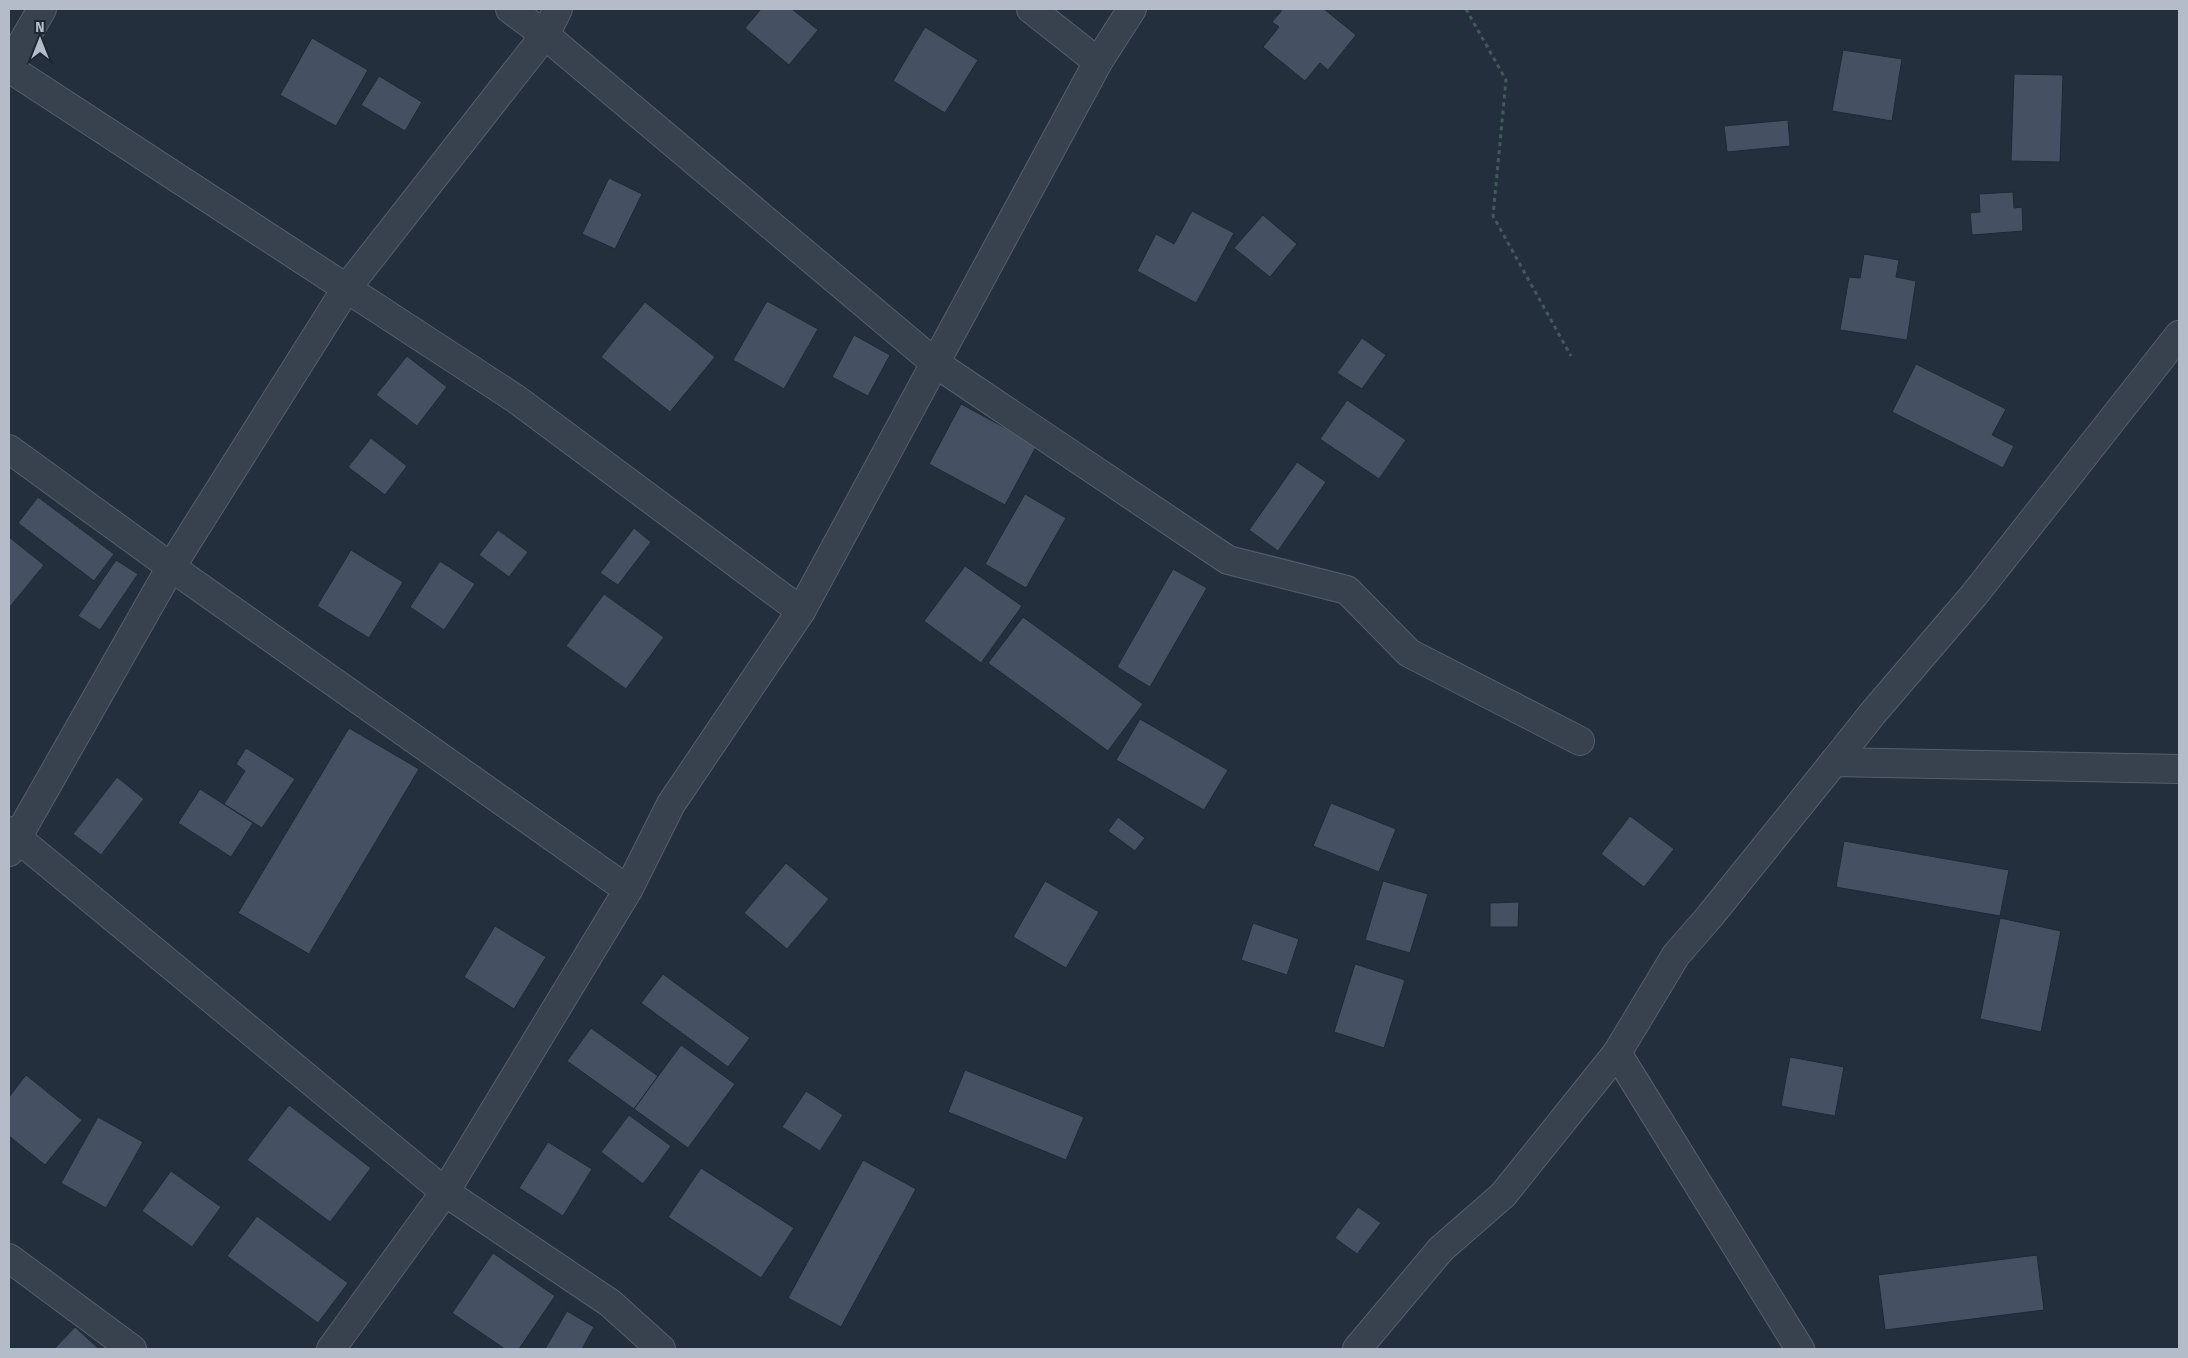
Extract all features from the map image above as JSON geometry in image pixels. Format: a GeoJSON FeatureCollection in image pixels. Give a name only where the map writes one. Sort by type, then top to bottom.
{"type":"FeatureCollection","features":[{"type":"Feature","properties":{"kind":"street"},"geometry":{"type":"LineString","coordinates":[[42,9],[9,67],[516,399],[800,611]]}},
{"type":"Feature","properties":{"kind":"street"},"geometry":{"type":"LineString","coordinates":[[510,9],[545,36],[935,363],[1228,560],[1347,590],[1409,653],[1580,741]]}},
{"type":"Feature","properties":{"kind":"street"},"geometry":{"type":"LineString","coordinates":[[558,9],[545,36],[346,289],[171,567],[12,840],[445,1192],[610,1303],[661,1349]]}},
{"type":"Feature","properties":{"kind":"street"},"geometry":{"type":"LineString","coordinates":[[1031,9],[1098,62]]}},
{"type":"Feature","properties":{"kind":"street"},"geometry":{"type":"LineString","coordinates":[[331,1349],[445,1192],[628,890],[671,804],[800,611],[1098,62],[1132,9]]}},
{"type":"Feature","properties":{"kind":"street"},"geometry":{"type":"LineString","coordinates":[[1357,1349],[1441,1249],[1503,1195],[1617,1053],[1676,955],[1710,916],[1873,713],[1974,595],[2179,335]]}},
{"type":"Feature","properties":{"kind":"street"},"geometry":{"type":"LineString","coordinates":[[9,449],[171,567],[628,890]]}},
{"type":"Feature","properties":{"kind":"street"},"geometry":{"type":"LineString","coordinates":[[1834,762],[2179,768]]}},
{"type":"Feature","properties":{"kind":"street"},"geometry":{"type":"LineString","coordinates":[[1617,1053],[1800,1349]]}},
{"type":"Feature","properties":{"kind":"street"},"geometry":{"type":"LineString","coordinates":[[9,1258],[132,1349]]}},
{"type":"Feature","properties":{"kind":"path"},"geometry":{"type":"LineString","coordinates":[[1466,9],[1506,80],[1493,216],[1571,356]]}},
{"type":"Feature","properties":{"kind":"building"},"geometry":{"type":"Polygon","coordinates":[[[761,9],[792,9],[818,30],[789,65],[745,28],[761,9]]]}},
{"type":"Feature","properties":{"kind":"building"},"geometry":{"type":"Polygon","coordinates":[[[1283,9],[1324,9],[1356,35],[1328,70],[1320,63],[1305,81],[1263,47],[1279,27],[1272,22],[1283,9]]]}},
{"type":"Feature","properties":{"kind":"building"},"geometry":{"type":"Polygon","coordinates":[[[925,27],[978,60],[945,113],[893,81],[925,27]]]}},
{"type":"Feature","properties":{"kind":"building"},"geometry":{"type":"Polygon","coordinates":[[[312,38],[368,70],[336,126],[280,95],[312,38]]]}},
{"type":"Feature","properties":{"kind":"building"},"geometry":{"type":"Polygon","coordinates":[[[1843,50],[1902,59],[1892,121],[1832,111],[1843,50]]]}},
{"type":"Feature","properties":{"kind":"building"},"geometry":{"type":"Polygon","coordinates":[[[2014,74],[2063,75],[2060,162],[2011,161],[2014,74]]]}},
{"type":"Feature","properties":{"kind":"building"},"geometry":{"type":"Polygon","coordinates":[[[379,76],[422,102],[405,131],[361,105],[379,76]]]}},
{"type":"Feature","properties":{"kind":"building"},"geometry":{"type":"Polygon","coordinates":[[[1788,120],[1790,146],[1727,152],[1724,126],[1788,120]]]}},
{"type":"Feature","properties":{"kind":"building"},"geometry":{"type":"Polygon","coordinates":[[[609,178],[642,194],[615,249],[582,234],[609,178]]]}},
{"type":"Feature","properties":{"kind":"building"},"geometry":{"type":"Polygon","coordinates":[[[2013,192],[2014,208],[2022,207],[2023,231],[1972,235],[1970,213],[1980,212],[1979,194],[2013,192]]]}},
{"type":"Feature","properties":{"kind":"building"},"geometry":{"type":"Polygon","coordinates":[[[1192,211],[1234,233],[1196,303],[1137,271],[1156,234],[1174,244],[1192,211]]]}},
{"type":"Feature","properties":{"kind":"building"},"geometry":{"type":"Polygon","coordinates":[[[1263,215],[1297,244],[1270,277],[1234,248],[1263,215]]]}},
{"type":"Feature","properties":{"kind":"building"},"geometry":{"type":"Polygon","coordinates":[[[1864,254],[1899,260],[1896,277],[1916,281],[1907,340],[1840,330],[1849,277],[1860,278],[1864,254]]]}},
{"type":"Feature","properties":{"kind":"building"},"geometry":{"type":"Polygon","coordinates":[[[767,301],[818,329],[784,389],[733,360],[767,301]]]}},
{"type":"Feature","properties":{"kind":"building"},"geometry":{"type":"Polygon","coordinates":[[[645,302],[715,357],[670,412],[601,357],[645,302]]]}},
{"type":"Feature","properties":{"kind":"building"},"geometry":{"type":"Polygon","coordinates":[[[854,335],[890,355],[868,396],[832,377],[854,335]]]}},
{"type":"Feature","properties":{"kind":"building"},"geometry":{"type":"Polygon","coordinates":[[[1362,338],[1386,355],[1362,389],[1337,373],[1362,338]]]}},
{"type":"Feature","properties":{"kind":"building"},"geometry":{"type":"Polygon","coordinates":[[[407,356],[447,387],[417,426],[376,395],[407,356]]]}},
{"type":"Feature","properties":{"kind":"building"},"geometry":{"type":"Polygon","coordinates":[[[1916,364],[2006,409],[1992,435],[2014,446],[2003,468],[1892,412],[1916,364]]]}},
{"type":"Feature","properties":{"kind":"building"},"geometry":{"type":"Polygon","coordinates":[[[1347,400],[1406,440],[1379,479],[1320,439],[1347,400]]]}},
{"type":"Feature","properties":{"kind":"building"},"geometry":{"type":"Polygon","coordinates":[[[961,404],[1037,445],[1005,505],[929,464],[961,404]]]}},
{"type":"Feature","properties":{"kind":"building"},"geometry":{"type":"Polygon","coordinates":[[[371,438],[407,466],[385,495],[348,467],[371,438]]]}},
{"type":"Feature","properties":{"kind":"building"},"geometry":{"type":"Polygon","coordinates":[[[1297,462],[1326,482],[1278,551],[1249,530],[1297,462]]]}},
{"type":"Feature","properties":{"kind":"building"},"geometry":{"type":"Polygon","coordinates":[[[1025,494],[1066,518],[1026,588],[985,564],[1025,494]]]}},
{"type":"Feature","properties":{"kind":"building"},"geometry":{"type":"Polygon","coordinates":[[[38,497],[114,554],[94,581],[18,523],[38,497]]]}},
{"type":"Feature","properties":{"kind":"building"},"geometry":{"type":"Polygon","coordinates":[[[634,528],[651,542],[618,585],[600,573],[634,528]]]}},
{"type":"Feature","properties":{"kind":"building"},"geometry":{"type":"Polygon","coordinates":[[[498,530],[528,552],[509,577],[479,555],[498,530]]]}},
{"type":"Feature","properties":{"kind":"building"},"geometry":{"type":"Polygon","coordinates":[[[9,537],[44,565],[9,608],[9,537]]]}},
{"type":"Feature","properties":{"kind":"building"},"geometry":{"type":"Polygon","coordinates":[[[351,550],[403,582],[369,638],[317,606],[351,550]]]}},
{"type":"Feature","properties":{"kind":"building"},"geometry":{"type":"Polygon","coordinates":[[[116,560],[138,574],[100,630],[78,616],[116,560]]]}},
{"type":"Feature","properties":{"kind":"building"},"geometry":{"type":"Polygon","coordinates":[[[440,561],[475,584],[444,630],[410,607],[440,561]]]}},
{"type":"Feature","properties":{"kind":"building"},"geometry":{"type":"Polygon","coordinates":[[[965,566],[1022,606],[981,663],[924,621],[965,566]]]}},
{"type":"Feature","properties":{"kind":"building"},"geometry":{"type":"Polygon","coordinates":[[[1173,569],[1207,588],[1150,687],[1117,667],[1173,569]]]}},
{"type":"Feature","properties":{"kind":"building"},"geometry":{"type":"Polygon","coordinates":[[[604,594],[664,637],[626,689],[566,646],[604,594]]]}},
{"type":"Feature","properties":{"kind":"building"},"geometry":{"type":"Polygon","coordinates":[[[1023,617],[1143,704],[1108,751],[988,663],[1023,617]]]}},
{"type":"Feature","properties":{"kind":"building"},"geometry":{"type":"Polygon","coordinates":[[[1140,719],[1228,770],[1204,810],[1116,760],[1140,719]]]}},
{"type":"Feature","properties":{"kind":"building"},"geometry":{"type":"Polygon","coordinates":[[[349,728],[419,769],[309,954],[238,913],[349,728]]]}},
{"type":"Feature","properties":{"kind":"building"},"geometry":{"type":"Polygon","coordinates":[[[246,748],[295,779],[262,828],[224,804],[245,771],[236,764],[246,748]]]}},
{"type":"Feature","properties":{"kind":"building"},"geometry":{"type":"Polygon","coordinates":[[[117,777],[144,799],[101,855],[73,834],[117,777]]]}},
{"type":"Feature","properties":{"kind":"building"},"geometry":{"type":"Polygon","coordinates":[[[200,789],[253,823],[231,857],[178,823],[200,789]]]}},
{"type":"Feature","properties":{"kind":"building"},"geometry":{"type":"Polygon","coordinates":[[[1331,803],[1396,829],[1379,872],[1313,846],[1331,803]]]}},
{"type":"Feature","properties":{"kind":"building"},"geometry":{"type":"Polygon","coordinates":[[[1630,816],[1674,849],[1644,887],[1601,854],[1630,816]]]}},
{"type":"Feature","properties":{"kind":"building"},"geometry":{"type":"Polygon","coordinates":[[[1118,817],[1145,838],[1135,851],[1108,831],[1118,817]]]}},
{"type":"Feature","properties":{"kind":"building"},"geometry":{"type":"Polygon","coordinates":[[[1844,841],[2009,870],[2000,916],[1836,887],[1844,841]]]}},
{"type":"Feature","properties":{"kind":"building"},"geometry":{"type":"Polygon","coordinates":[[[786,863],[829,899],[787,949],[744,913],[786,863]]]}},
{"type":"Feature","properties":{"kind":"building"},"geometry":{"type":"Polygon","coordinates":[[[1045,881],[1099,912],[1066,968],[1013,937],[1045,881]]]}},
{"type":"Feature","properties":{"kind":"building"},"geometry":{"type":"Polygon","coordinates":[[[1383,881],[1428,894],[1410,953],[1365,940],[1383,881]]]}},
{"type":"Feature","properties":{"kind":"building"},"geometry":{"type":"Polygon","coordinates":[[[1519,902],[1518,927],[1490,927],[1490,903],[1519,902]]]}},
{"type":"Feature","properties":{"kind":"building"},"geometry":{"type":"Polygon","coordinates":[[[2000,918],[2061,931],[2041,1032],[1980,1019],[2000,918]]]}},
{"type":"Feature","properties":{"kind":"building"},"geometry":{"type":"Polygon","coordinates":[[[1253,923],[1299,939],[1287,975],[1241,960],[1253,923]]]}},
{"type":"Feature","properties":{"kind":"building"},"geometry":{"type":"Polygon","coordinates":[[[495,926],[546,957],[514,1009],[464,977],[495,926]]]}},
{"type":"Feature","properties":{"kind":"building"},"geometry":{"type":"Polygon","coordinates":[[[1355,964],[1405,980],[1384,1048],[1334,1032],[1355,964]]]}},
{"type":"Feature","properties":{"kind":"building"},"geometry":{"type":"Polygon","coordinates":[[[663,974],[750,1038],[728,1067],[641,1003],[663,974]]]}},
{"type":"Feature","properties":{"kind":"building"},"geometry":{"type":"Polygon","coordinates":[[[591,1028],[658,1076],[634,1109],[567,1061],[591,1028]]]}},
{"type":"Feature","properties":{"kind":"building"},"geometry":{"type":"Polygon","coordinates":[[[681,1045],[735,1084],[688,1148],[634,1109],[681,1045]]]}},
{"type":"Feature","properties":{"kind":"building"},"geometry":{"type":"Polygon","coordinates":[[[1790,1057],[1844,1067],[1835,1116],[1781,1106],[1790,1057]]]}},
{"type":"Feature","properties":{"kind":"building"},"geometry":{"type":"Polygon","coordinates":[[[965,1070],[1084,1117],[1066,1160],[948,1112],[965,1070]]]}},
{"type":"Feature","properties":{"kind":"building"},"geometry":{"type":"Polygon","coordinates":[[[26,1075],[82,1120],[45,1165],[9,1136],[9,1097],[26,1075]]]}},
{"type":"Feature","properties":{"kind":"building"},"geometry":{"type":"Polygon","coordinates":[[[806,1091],[843,1115],[820,1151],[782,1127],[806,1091]]]}},
{"type":"Feature","properties":{"kind":"building"},"geometry":{"type":"Polygon","coordinates":[[[289,1105],[371,1168],[330,1222],[247,1160],[289,1105]]]}},
{"type":"Feature","properties":{"kind":"building"},"geometry":{"type":"Polygon","coordinates":[[[629,1115],[671,1146],[643,1184],[601,1152],[629,1115]]]}},
{"type":"Feature","properties":{"kind":"building"},"geometry":{"type":"Polygon","coordinates":[[[98,1117],[143,1142],[106,1208],[61,1183],[98,1117]]]}},
{"type":"Feature","properties":{"kind":"building"},"geometry":{"type":"Polygon","coordinates":[[[548,1142],[592,1169],[563,1216],[519,1188],[548,1142]]]}},
{"type":"Feature","properties":{"kind":"building"},"geometry":{"type":"Polygon","coordinates":[[[863,1160],[916,1189],[841,1327],[788,1298],[863,1160]]]}},
{"type":"Feature","properties":{"kind":"building"},"geometry":{"type":"Polygon","coordinates":[[[701,1168],[794,1228],[761,1278],[668,1217],[701,1168]]]}},
{"type":"Feature","properties":{"kind":"building"},"geometry":{"type":"Polygon","coordinates":[[[171,1171],[221,1207],[192,1247],[142,1211],[171,1171]]]}},
{"type":"Feature","properties":{"kind":"building"},"geometry":{"type":"Polygon","coordinates":[[[1358,1207],[1381,1223],[1357,1254],[1335,1238],[1358,1207]]]}},
{"type":"Feature","properties":{"kind":"building"},"geometry":{"type":"Polygon","coordinates":[[[257,1216],[348,1283],[318,1323],[227,1256],[257,1216]]]}},
{"type":"Feature","properties":{"kind":"building"},"geometry":{"type":"Polygon","coordinates":[[[493,1253],[555,1296],[519,1349],[505,1349],[452,1313],[493,1253]]]}},
{"type":"Feature","properties":{"kind":"building"},"geometry":{"type":"Polygon","coordinates":[[[2037,1255],[2044,1310],[1885,1330],[1878,1275],[2037,1255]]]}},
{"type":"Feature","properties":{"kind":"building"},"geometry":{"type":"Polygon","coordinates":[[[567,1311],[594,1327],[582,1349],[545,1349],[567,1311]]]}},
{"type":"Feature","properties":{"kind":"building"},"geometry":{"type":"Polygon","coordinates":[[[75,1327],[99,1349],[54,1349],[75,1327]]]}}]}
